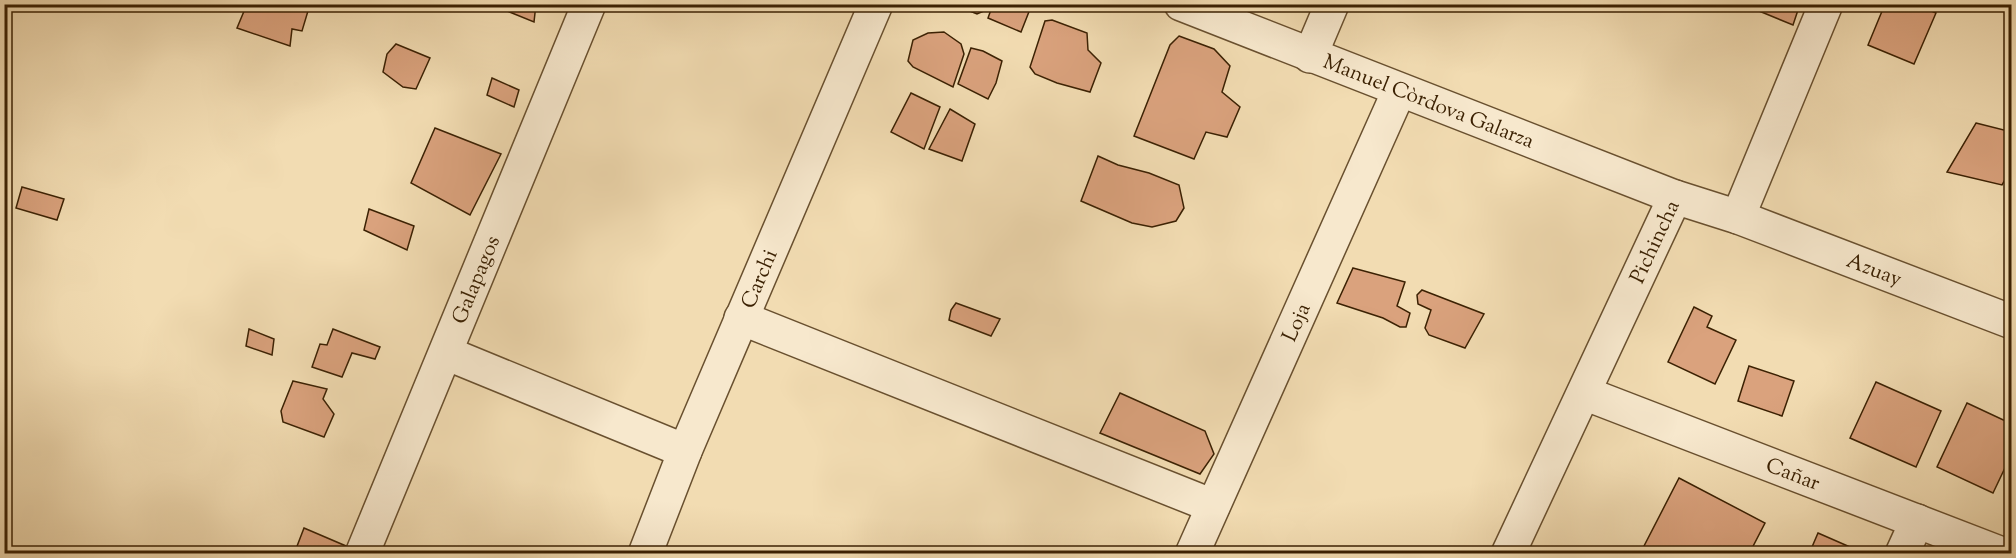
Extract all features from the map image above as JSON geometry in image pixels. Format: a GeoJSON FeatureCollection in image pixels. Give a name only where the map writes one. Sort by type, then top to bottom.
{"type":"FeatureCollection","features":[{"type":"Feature","properties":{"kind":"street","name":"Galapagos"},"geometry":{"type":"LineString","coordinates":[[362,554],[589,4]]}},
{"type":"Feature","properties":{"kind":"street","name":"Carchi"},"geometry":{"type":"LineString","coordinates":[[645,554],[685,451],[876,4]]}},
{"type":"Feature","properties":{"kind":"street","name":"Manuel Còrdova Galarza"},"geometry":{"type":"LineString","coordinates":[[1181,4],[1675,197]]}},
{"type":"Feature","properties":{"kind":"street"},"geometry":{"type":"LineString","coordinates":[[1310,56],[1332,4]]}},
{"type":"Feature","properties":{"kind":"street"},"geometry":{"type":"LineString","coordinates":[[1738,217],[1826,4]]}},
{"type":"Feature","properties":{"kind":"street","name":"Loja"},"geometry":{"type":"LineString","coordinates":[[1192,554],[1399,91]]}},
{"type":"Feature","properties":{"kind":"street","name":"Pichincha"},"geometry":{"type":"LineString","coordinates":[[1508,554],[1675,197],[1738,217]]}},
{"type":"Feature","properties":{"kind":"street","name":"Azuay"},"geometry":{"type":"LineString","coordinates":[[1738,217],[2012,322]]}},
{"type":"Feature","properties":{"kind":"street"},"geometry":{"type":"LineString","coordinates":[[741,318],[1213,506]]}},
{"type":"Feature","properties":{"kind":"street"},"geometry":{"type":"LineString","coordinates":[[446,353],[685,451]]}},
{"type":"Feature","properties":{"kind":"street","name":"Cañar"},"geometry":{"type":"LineString","coordinates":[[1584,393],[2002,554]]}},
{"type":"Feature","properties":{"kind":"street"},"geometry":{"type":"LineString","coordinates":[[1902,554],[1917,521]]}},
{"type":"Feature","properties":{"kind":"building"},"geometry":{"type":"Polygon","coordinates":[[[247,4],[294,4],[308,11],[302,31],[292,29],[290,46],[237,28],[247,4]]]}},
{"type":"Feature","properties":{"kind":"building"},"geometry":{"type":"Polygon","coordinates":[[[490,4],[536,4],[534,22],[490,4]]]}},
{"type":"Feature","properties":{"kind":"building"},"geometry":{"type":"Polygon","coordinates":[[[952,4],[987,4],[984,11],[977,14],[952,4]]]}},
{"type":"Feature","properties":{"kind":"building"},"geometry":{"type":"Polygon","coordinates":[[[993,4],[1032,4],[1021,32],[988,18],[993,4]]]}},
{"type":"Feature","properties":{"kind":"building"},"geometry":{"type":"Polygon","coordinates":[[[1742,4],[1800,4],[1793,25],[1742,4]]]}},
{"type":"Feature","properties":{"kind":"building"},"geometry":{"type":"Polygon","coordinates":[[[1885,4],[1916,4],[1936,13],[1914,64],[1868,45],[1885,4]]]}},
{"type":"Feature","properties":{"kind":"building"},"geometry":{"type":"Polygon","coordinates":[[[1052,20],[1087,33],[1088,50],[1101,63],[1090,92],[1035,74],[1030,67],[1045,21],[1052,20]]]}},
{"type":"Feature","properties":{"kind":"building"},"geometry":{"type":"Polygon","coordinates":[[[944,32],[961,44],[964,54],[953,87],[913,67],[908,61],[913,40],[928,33],[944,32]]]}},
{"type":"Feature","properties":{"kind":"building"},"geometry":{"type":"Polygon","coordinates":[[[1179,36],[1214,49],[1230,66],[1222,92],[1240,107],[1227,137],[1206,132],[1194,159],[1134,136],[1170,45],[1179,36]]]}},
{"type":"Feature","properties":{"kind":"building"},"geometry":{"type":"Polygon","coordinates":[[[396,44],[430,58],[416,89],[403,87],[383,72],[387,54],[396,44]]]}},
{"type":"Feature","properties":{"kind":"building"},"geometry":{"type":"Polygon","coordinates":[[[971,48],[983,51],[1002,61],[996,83],[988,99],[958,84],[971,48]]]}},
{"type":"Feature","properties":{"kind":"building"},"geometry":{"type":"Polygon","coordinates":[[[492,78],[519,90],[514,107],[487,95],[492,78]]]}},
{"type":"Feature","properties":{"kind":"building"},"geometry":{"type":"Polygon","coordinates":[[[911,93],[940,107],[924,149],[891,132],[911,93]]]}},
{"type":"Feature","properties":{"kind":"building"},"geometry":{"type":"Polygon","coordinates":[[[950,109],[975,124],[962,161],[929,149],[950,109]]]}},
{"type":"Feature","properties":{"kind":"building"},"geometry":{"type":"Polygon","coordinates":[[[1976,123],[2012,132],[2012,168],[2002,185],[1947,172],[1976,123]]]}},
{"type":"Feature","properties":{"kind":"building"},"geometry":{"type":"Polygon","coordinates":[[[435,128],[501,154],[470,215],[411,183],[435,128]]]}},
{"type":"Feature","properties":{"kind":"building"},"geometry":{"type":"Polygon","coordinates":[[[1098,156],[1179,185],[1184,208],[1176,221],[1152,227],[1132,223],[1081,201],[1098,156]]]}},
{"type":"Feature","properties":{"kind":"building"},"geometry":{"type":"Polygon","coordinates":[[[22,187],[64,199],[57,220],[16,208],[22,187]]]}},
{"type":"Feature","properties":{"kind":"building"},"geometry":{"type":"Polygon","coordinates":[[[369,209],[414,226],[407,250],[364,230],[369,209]]]}},
{"type":"Feature","properties":{"kind":"building"},"geometry":{"type":"Polygon","coordinates":[[[1353,268],[1405,282],[1397,306],[1410,313],[1406,327],[1400,327],[1383,318],[1337,303],[1353,268]]]}},
{"type":"Feature","properties":{"kind":"building"},"geometry":{"type":"Polygon","coordinates":[[[1422,290],[1484,314],[1465,348],[1429,335],[1425,328],[1431,310],[1418,304],[1417,295],[1422,290]]]}},
{"type":"Feature","properties":{"kind":"building"},"geometry":{"type":"Polygon","coordinates":[[[956,303],[1000,319],[991,336],[949,320],[951,310],[956,303]]]}},
{"type":"Feature","properties":{"kind":"building"},"geometry":{"type":"Polygon","coordinates":[[[1694,307],[1712,316],[1707,327],[1736,340],[1715,384],[1668,362],[1694,307]]]}},
{"type":"Feature","properties":{"kind":"building"},"geometry":{"type":"Polygon","coordinates":[[[249,329],[274,339],[272,355],[246,346],[249,329]]]}},
{"type":"Feature","properties":{"kind":"building"},"geometry":{"type":"Polygon","coordinates":[[[333,329],[380,347],[375,359],[352,353],[342,377],[312,367],[320,344],[327,345],[333,329]]]}},
{"type":"Feature","properties":{"kind":"building"},"geometry":{"type":"Polygon","coordinates":[[[1749,366],[1794,381],[1782,416],[1738,401],[1749,366]]]}},
{"type":"Feature","properties":{"kind":"building"},"geometry":{"type":"Polygon","coordinates":[[[293,381],[327,389],[323,399],[334,414],[324,437],[283,422],[281,411],[293,381]]]}},
{"type":"Feature","properties":{"kind":"building"},"geometry":{"type":"Polygon","coordinates":[[[1876,382],[1941,411],[1916,467],[1850,438],[1876,382]]]}},
{"type":"Feature","properties":{"kind":"building"},"geometry":{"type":"Polygon","coordinates":[[[1120,393],[1205,431],[1214,454],[1200,474],[1100,433],[1120,393]]]}},
{"type":"Feature","properties":{"kind":"building"},"geometry":{"type":"Polygon","coordinates":[[[1967,403],[2012,424],[2012,453],[1993,493],[1937,467],[1967,403]]]}},
{"type":"Feature","properties":{"kind":"building"},"geometry":{"type":"Polygon","coordinates":[[[1679,478],[1765,523],[1749,554],[1654,554],[1643,548],[1679,478]]]}},
{"type":"Feature","properties":{"kind":"building"},"geometry":{"type":"Polygon","coordinates":[[[304,528],[346,546],[342,554],[294,554],[304,528]]]}},
{"type":"Feature","properties":{"kind":"building"},"geometry":{"type":"Polygon","coordinates":[[[1818,533],[1866,554],[1809,554],[1818,533]]]}}]}
